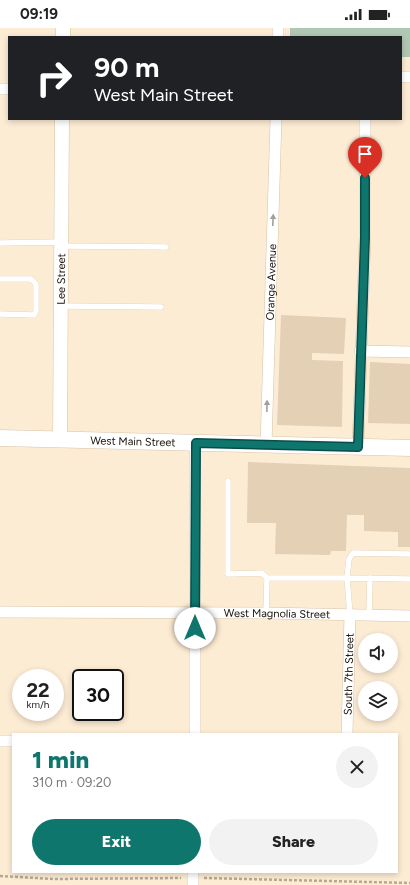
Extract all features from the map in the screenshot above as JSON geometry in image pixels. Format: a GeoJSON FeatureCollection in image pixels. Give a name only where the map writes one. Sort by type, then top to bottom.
{"type":"FeatureCollection","features":[{"type":"Feature","properties":{"kind":"main road","name":"West Main Street"},"geometry":{"type":"LineString","coordinates":[[0,438],[410,448]]}},
{"type":"Feature","properties":{"kind":"street","name":"Lee Street"},"geometry":{"type":"LineString","coordinates":[[60,440],[62,120]]}},
{"type":"Feature","properties":{"kind":"street","name":"Orange Avenue"},"geometry":{"type":"LineString","coordinates":[[266,445],[276,120]]}},
{"type":"Feature","properties":{"kind":"street"},"geometry":{"type":"LineString","coordinates":[[358,447],[365,237],[365,120]]}},
{"type":"Feature","properties":{"kind":"street"},"geometry":{"type":"LineString","coordinates":[[360,351],[410,352]]}},
{"type":"Feature","properties":{"kind":"street"},"geometry":{"type":"LineString","coordinates":[[195,733],[196,443]]}},
{"type":"Feature","properties":{"kind":"street","name":"West Magnolia Street"},"geometry":{"type":"LineString","coordinates":[[0,612],[266,613],[410,616]]}},
{"type":"Feature","properties":{"kind":"street","name":"South 7th Street"},"geometry":{"type":"LineString","coordinates":[[347,733],[350,614]]}},
{"type":"Feature","properties":{"kind":"street"},"geometry":{"type":"LineString","coordinates":[[0,741],[12,741]]}},
{"type":"Feature","properties":{"kind":"street"},"geometry":{"type":"LineString","coordinates":[[193,873],[193,885]]}},
{"type":"Feature","properties":{"kind":"lane"},"geometry":{"type":"LineString","coordinates":[[0,243],[166,247]]}},
{"type":"Feature","properties":{"kind":"lane"},"geometry":{"type":"LineString","coordinates":[[0,279],[31,279],[36,284],[36,310],[34,315],[0,314]]}},
{"type":"Feature","properties":{"kind":"lane"},"geometry":{"type":"LineString","coordinates":[[61,306],[161,307]]}},
{"type":"Feature","properties":{"kind":"lane"},"geometry":{"type":"LineString","coordinates":[[228,481],[228,574],[262,573],[267,578],[410,579]]}},
{"type":"Feature","properties":{"kind":"lane"},"geometry":{"type":"LineString","coordinates":[[350,614],[348,578],[349,559],[353,553],[410,554]]}},
{"type":"Feature","properties":{"kind":"lane"},"geometry":{"type":"LineString","coordinates":[[266,613],[267,578]]}},
{"type":"Feature","properties":{"kind":"lane"},"geometry":{"type":"LineString","coordinates":[[369,615],[370,578]]}},
{"type":"Feature","properties":{"kind":"green space"},"geometry":{"type":"Polygon","coordinates":[[[290,28],[410,28],[410,57],[402,57],[402,36],[290,36],[290,28]]]}},
{"type":"Feature","properties":{"kind":"building"},"geometry":{"type":"Polygon","coordinates":[[[281,315],[346,318],[344,354],[312,353],[312,360],[343,361],[342,427],[277,425],[281,315]]]}},
{"type":"Feature","properties":{"kind":"building"},"geometry":{"type":"Polygon","coordinates":[[[370,362],[410,364],[410,424],[368,423],[370,362]]]}},
{"type":"Feature","properties":{"kind":"building"},"geometry":{"type":"Polygon","coordinates":[[[248,462],[410,468],[410,547],[398,547],[398,532],[364,531],[364,515],[347,515],[346,551],[331,551],[330,555],[275,554],[276,523],[247,523],[248,462]]]}},
{"type":"Feature","properties":{"kind":"route"},"geometry":{"type":"LineString","coordinates":[[195,628],[196,443],[358,447],[365,237],[365,178]]}}]}
